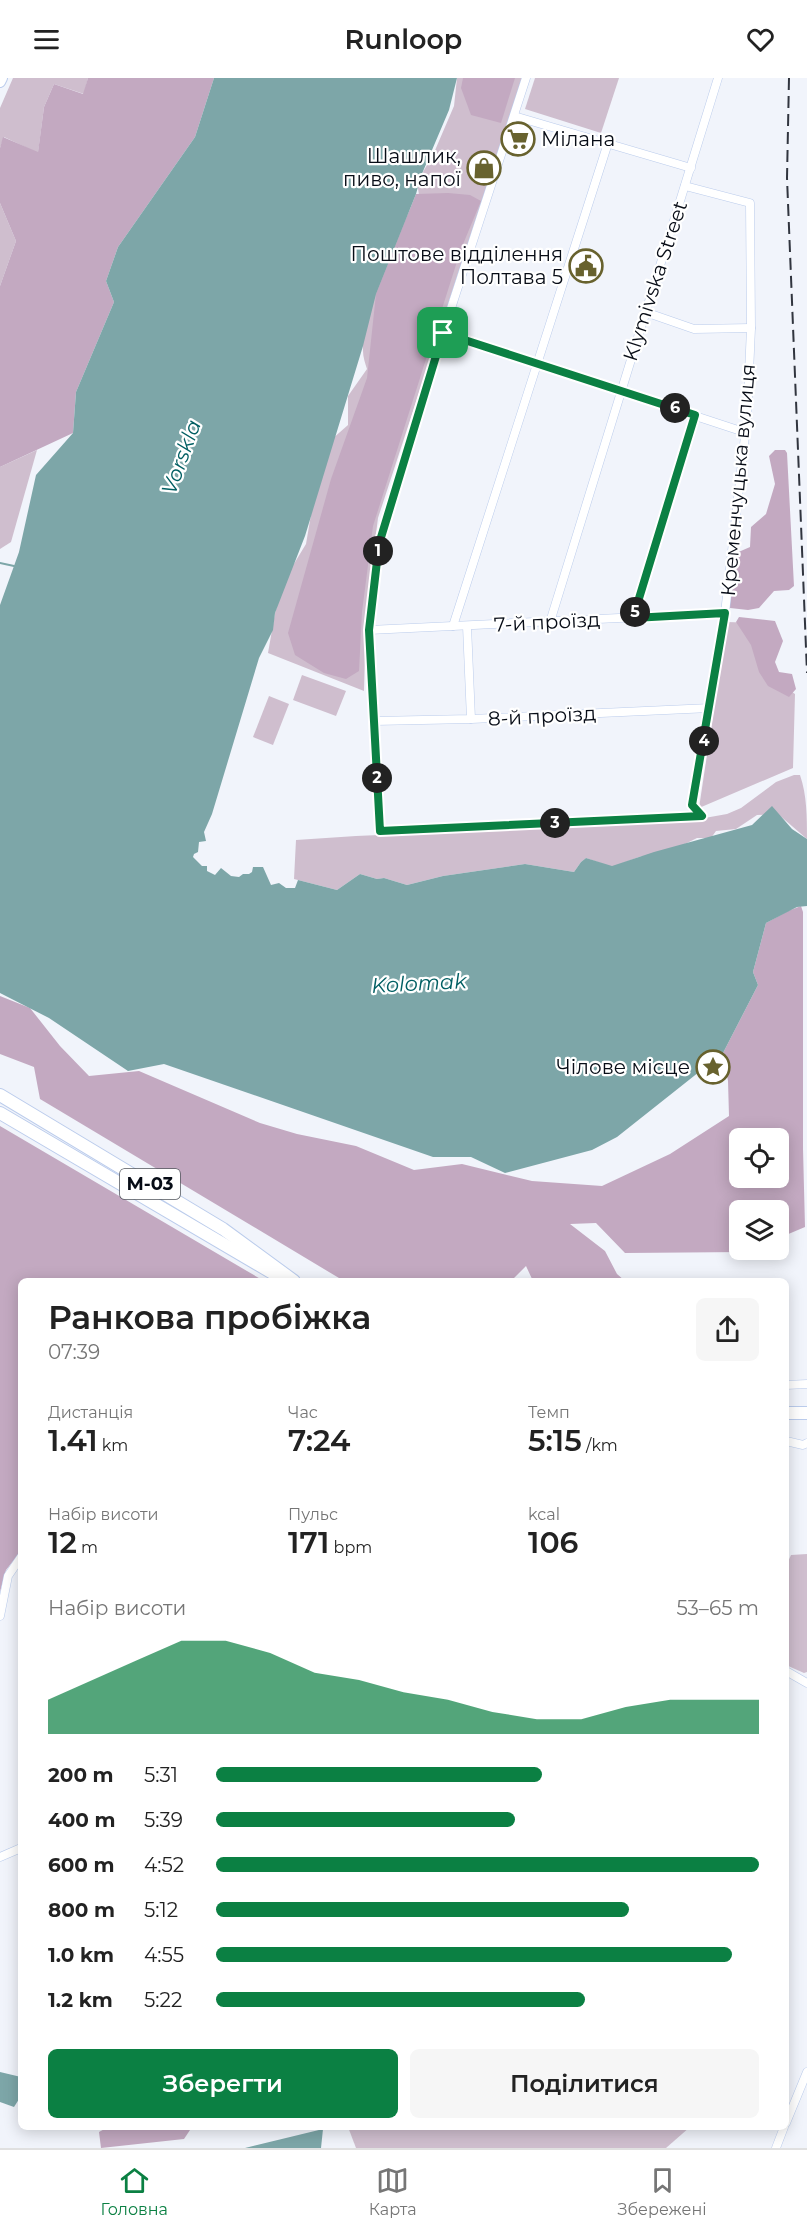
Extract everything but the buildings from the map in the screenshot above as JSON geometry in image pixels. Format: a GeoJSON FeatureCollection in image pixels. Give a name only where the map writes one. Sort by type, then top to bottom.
{"type":"FeatureCollection","features":[{"type":"Feature","properties":{"kind":"highway","name":"М-03"},"geometry":{"type":"LineString","coordinates":[[0,1095],[224,1229],[290,1278]]}},
{"type":"Feature","properties":{"kind":"highway","name":"М-03"},"geometry":{"type":"LineString","coordinates":[[0,1113],[280,1278]]}},
{"type":"Feature","properties":{"kind":"highway"},"geometry":{"type":"LineString","coordinates":[[789,1413],[807,1413]]}},
{"type":"Feature","properties":{"kind":"main road"},"geometry":{"type":"LineString","coordinates":[[0,82],[2,78]]}},
{"type":"Feature","properties":{"kind":"street"},"geometry":{"type":"LineString","coordinates":[[374,722],[369,630],[379,544],[443,333],[526,78]]}},
{"type":"Feature","properties":{"kind":"street","name":"Klymivska Street"},"geometry":{"type":"LineString","coordinates":[[550,622],[718,78]]}},
{"type":"Feature","properties":{"kind":"street"},"geometry":{"type":"LineString","coordinates":[[514,116],[691,168]]}},
{"type":"Feature","properties":{"kind":"street"},"geometry":{"type":"LineString","coordinates":[[453,626],[608,143]]}},
{"type":"Feature","properties":{"kind":"street","name":"Кременчуцька вулиця"},"geometry":{"type":"LineString","coordinates":[[374,722],[380,831],[702,816],[692,805],[725,613],[747,417],[751,328],[750,203],[685,186]]}},
{"type":"Feature","properties":{"kind":"street"},"geometry":{"type":"LineString","coordinates":[[645,312],[694,329],[751,328]]}},
{"type":"Feature","properties":{"kind":"street"},"geometry":{"type":"LineString","coordinates":[[443,333],[744,432]]}},
{"type":"Feature","properties":{"kind":"street"},"geometry":{"type":"LineString","coordinates":[[633,618],[695,415]]}},
{"type":"Feature","properties":{"kind":"street","name":"7-й проїзд"},"geometry":{"type":"LineString","coordinates":[[369,630],[725,613]]}},
{"type":"Feature","properties":{"kind":"street"},"geometry":{"type":"LineString","coordinates":[[467,626],[471,719]]}},
{"type":"Feature","properties":{"kind":"street","name":"8-й проїзд"},"geometry":{"type":"LineString","coordinates":[[374,722],[710,708]]}},
{"type":"Feature","properties":{"kind":"street"},"geometry":{"type":"LineString","coordinates":[[789,1385],[807,1384]]}},
{"type":"Feature","properties":{"kind":"street"},"geometry":{"type":"LineString","coordinates":[[789,1441],[805,1444]]}},
{"type":"Feature","properties":{"kind":"street"},"geometry":{"type":"LineString","coordinates":[[0,1616],[8,1575],[18,1563]]}},
{"type":"Feature","properties":{"kind":"street"},"geometry":{"type":"LineString","coordinates":[[789,1673],[807,1683]]}},
{"type":"Feature","properties":{"kind":"street"},"geometry":{"type":"LineString","coordinates":[[0,1857],[18,1849]]}},
{"type":"Feature","properties":{"kind":"street"},"geometry":{"type":"LineString","coordinates":[[789,2115],[807,2072]]}},
{"type":"Feature","properties":{"kind":"street"},"geometry":{"type":"LineString","coordinates":[[776,2148],[783,2130]]}},
{"type":"Feature","properties":{"kind":"shaded area"},"geometry":{"type":"Polygon","coordinates":[[[13,78],[88,78],[84,94],[54,84],[44,107],[38,153],[4,137],[0,148],[0,108],[13,78]]]}},
{"type":"Feature","properties":{"kind":"shaded area"},"geometry":{"type":"Polygon","coordinates":[[[88,78],[214,78],[195,137],[118,247],[106,281],[114,302],[76,392],[73,433],[0,467],[0,286],[16,241],[0,203],[0,148],[3,137],[38,152],[44,107],[54,84],[83,94],[88,78]]]}},
{"type":"Feature","properties":{"kind":"shaded area"},"geometry":{"type":"Polygon","coordinates":[[[457,78],[522,78],[378,518],[366,613],[364,691],[268,653],[275,613],[286,577],[306,544],[314,497],[331,440],[348,425],[348,396],[367,369],[363,353],[364,337],[375,295],[393,247],[419,195],[417,182],[433,155],[454,106],[457,78]]]}},
{"type":"Feature","properties":{"kind":"shaded area"},"geometry":{"type":"Polygon","coordinates":[[[463,78],[515,78],[501,123],[471,115],[461,88],[463,78]]]}},
{"type":"Feature","properties":{"kind":"shaded area"},"geometry":{"type":"Polygon","coordinates":[[[535,78],[619,78],[601,133],[525,109],[535,78]]]}},
{"type":"Feature","properties":{"kind":"shaded area"},"geometry":{"type":"Polygon","coordinates":[[[416,194],[470,195],[481,201],[461,249],[373,526],[362,612],[359,671],[346,679],[324,673],[295,655],[288,633],[331,479],[367,378],[376,294],[416,194]]]}},
{"type":"Feature","properties":{"kind":"shaded area"},"geometry":{"type":"Polygon","coordinates":[[[0,203],[16,241],[0,286],[0,203]]]}},
{"type":"Feature","properties":{"kind":"shaded area"},"geometry":{"type":"Polygon","coordinates":[[[37,450],[11,542],[0,549],[0,467],[37,450]]]}},
{"type":"Feature","properties":{"kind":"shaded area"},"geometry":{"type":"Polygon","coordinates":[[[775,450],[785,450],[787,453],[794,586],[789,590],[774,591],[759,608],[748,610],[730,608],[734,554],[750,547],[751,527],[766,514],[775,484],[769,456],[775,450]]]}},
{"type":"Feature","properties":{"kind":"shaded area"},"geometry":{"type":"Polygon","coordinates":[[[739,617],[775,621],[783,641],[775,662],[779,672],[792,674],[796,689],[789,697],[768,686],[759,672],[751,645],[736,622],[739,617]]]}},
{"type":"Feature","properties":{"kind":"shaded area"},"geometry":{"type":"Polygon","coordinates":[[[727,622],[757,623],[771,678],[795,694],[793,768],[699,808],[727,622]]]}},
{"type":"Feature","properties":{"kind":"shaded area"},"geometry":{"type":"Polygon","coordinates":[[[302,675],[346,691],[336,716],[293,700],[302,675]]]}},
{"type":"Feature","properties":{"kind":"shaded area"},"geometry":{"type":"Polygon","coordinates":[[[269,696],[289,704],[273,745],[253,737],[269,696]]]}},
{"type":"Feature","properties":{"kind":"shaded area"},"geometry":{"type":"Polygon","coordinates":[[[800,775],[804,790],[807,839],[778,814],[757,815],[736,829],[716,831],[711,838],[697,838],[675,849],[639,857],[612,867],[586,858],[574,872],[525,864],[443,876],[407,885],[360,874],[337,890],[294,879],[296,840],[699,819],[727,814],[741,808],[776,782],[800,775]]]}},
{"type":"Feature","properties":{"kind":"shaded area"},"geometry":{"type":"Polygon","coordinates":[[[801,906],[803,912],[805,1227],[789,1234],[789,1200],[729,1200],[729,1252],[625,1253],[596,1223],[570,1224],[605,1251],[617,1274],[622,1278],[532,1278],[526,1266],[514,1278],[339,1278],[40,1099],[34,1067],[0,1054],[0,996],[30,1008],[60,1046],[89,1076],[139,1071],[260,1123],[297,1134],[356,1146],[414,1170],[462,1164],[532,1181],[602,1186],[670,1154],[729,1116],[728,1081],[723,1053],[758,985],[753,972],[766,923],[801,906]]]}},
{"type":"Feature","properties":{"kind":"shaded area"},"geometry":{"type":"Polygon","coordinates":[[[0,1126],[259,1278],[18,1278],[18,1555],[6,1570],[0,1592],[0,1126]]]}},
{"type":"Feature","properties":{"kind":"shaded area"},"geometry":{"type":"Polygon","coordinates":[[[807,1554],[807,1672],[804,1673],[789,1666],[789,1559],[791,1555],[807,1554]]]}},
{"type":"Feature","properties":{"kind":"shaded area"},"geometry":{"type":"Polygon","coordinates":[[[103,2130],[190,2130],[184,2139],[101,2148],[99,2132],[103,2130]]]}},
{"type":"Feature","properties":{"kind":"shaded area"},"geometry":{"type":"Polygon","coordinates":[[[349,2130],[687,2130],[666,2148],[356,2148],[349,2130]]]}},
{"type":"Feature","properties":{"kind":"water"},"geometry":{"type":"Polygon","coordinates":[[[214,78],[457,78],[449,110],[376,294],[363,346],[305,536],[275,613],[273,630],[259,658],[212,814],[204,832],[206,841],[199,842],[198,852],[193,857],[202,866],[207,866],[207,871],[215,875],[221,868],[231,876],[239,877],[252,872],[253,867],[263,867],[271,885],[279,883],[286,888],[295,888],[298,880],[337,890],[360,874],[407,885],[443,876],[525,864],[574,872],[586,858],[612,866],[752,825],[772,806],[792,829],[807,839],[807,906],[797,907],[766,923],[753,972],[758,985],[723,1053],[617,1137],[592,1150],[505,1173],[471,1157],[433,1157],[164,1064],[128,1071],[49,1018],[0,993],[0,605],[19,552],[36,475],[73,433],[76,392],[114,302],[106,281],[118,247],[195,137],[214,78]]]}},
{"type":"Feature","properties":{"kind":"water"},"geometry":{"type":"Polygon","coordinates":[[[0,2072],[18,2076],[18,2101],[14,2107],[0,2102],[0,2072]]]}},
{"type":"Feature","properties":{"kind":"water"},"geometry":{"type":"Polygon","coordinates":[[[319,2130],[323,2130],[321,2148],[245,2148],[319,2130]]]}},
{"type":"Feature","properties":{"kind":"waterway"},"geometry":{"type":"LineString","coordinates":[[0,563],[14,566]]}},
{"type":"Feature","properties":{"kind":"railway"},"geometry":{"type":"LineString","coordinates":[[789,78],[787,178],[807,673]]}},
{"type":"Feature","properties":{"kind":"place","name":"Мілана"},"geometry":{"type":"Point","coordinates":[518,139]}},
{"type":"Feature","properties":{"kind":"place","name":"Шашлик, пиво, напої"},"geometry":{"type":"Point","coordinates":[484,168]}},
{"type":"Feature","properties":{"kind":"place","name":"Поштове відділення Полтава 5"},"geometry":{"type":"Point","coordinates":[586,266]}},
{"type":"Feature","properties":{"kind":"place","name":"Чілове місце"},"geometry":{"type":"Point","coordinates":[713,1067]}},
{"type":"Feature","properties":{"kind":"route"},"geometry":{"type":"LineString","coordinates":[[443,333],[695,415],[633,618],[725,613],[692,805],[702,816],[380,831],[369,630],[379,544],[443,333]]}},
{"type":"Feature","properties":{"kind":"water label","name":"Vorskla"},"geometry":{"type":"Point","coordinates":[181,457]}},
{"type":"Feature","properties":{"kind":"water label","name":"Kolomak"},"geometry":{"type":"Point","coordinates":[419,983]}}]}
